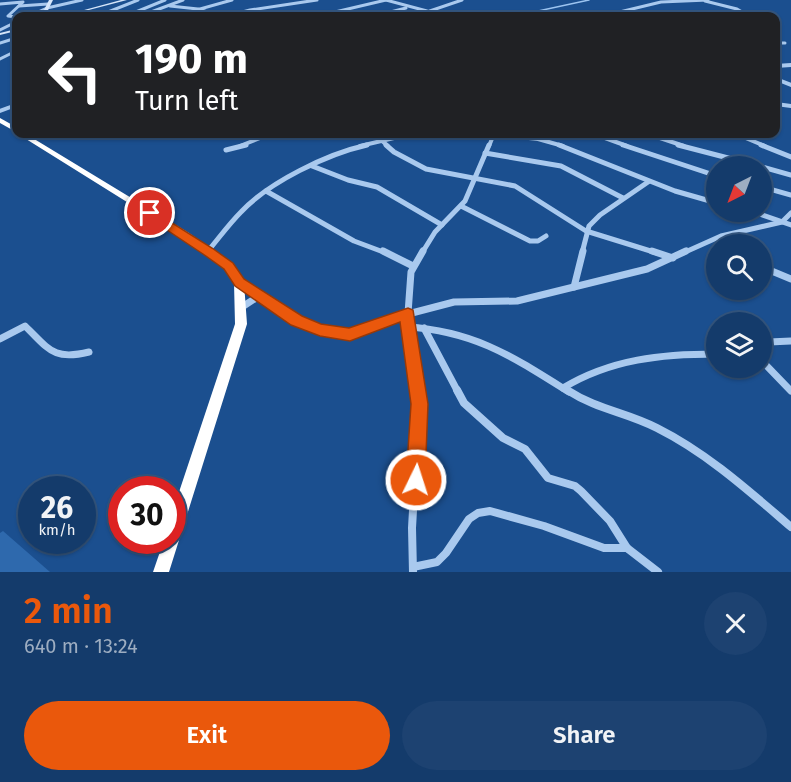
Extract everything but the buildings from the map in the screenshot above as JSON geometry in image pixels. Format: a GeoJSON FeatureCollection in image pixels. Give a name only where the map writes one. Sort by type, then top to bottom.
{"type":"FeatureCollection","features":[{"type":"Feature","properties":{"kind":"highway"},"geometry":{"type":"LineString","coordinates":[[28,138],[208,251],[228,266],[239,283],[242,307],[241,324],[186,495]]}},
{"type":"Feature","properties":{"kind":"highway"},"geometry":{"type":"LineString","coordinates":[[161,572],[167,554]]}},
{"type":"Feature","properties":{"kind":"main road"},"geometry":{"type":"LineString","coordinates":[[81,12],[125,0]]}},
{"type":"Feature","properties":{"kind":"street"},"geometry":{"type":"LineString","coordinates":[[19,6],[81,0]]}},
{"type":"Feature","properties":{"kind":"street"},"geometry":{"type":"LineString","coordinates":[[108,12],[138,0]]}},
{"type":"Feature","properties":{"kind":"street"},"geometry":{"type":"LineString","coordinates":[[136,12],[165,0]]}},
{"type":"Feature","properties":{"kind":"street"},"geometry":{"type":"LineString","coordinates":[[155,12],[180,0]]}},
{"type":"Feature","properties":{"kind":"street"},"geometry":{"type":"LineString","coordinates":[[189,12],[232,0]]}},
{"type":"Feature","properties":{"kind":"street"},"geometry":{"type":"LineString","coordinates":[[242,12],[318,0]]}},
{"type":"Feature","properties":{"kind":"street"},"geometry":{"type":"LineString","coordinates":[[335,12],[386,0],[428,11],[462,0]]}},
{"type":"Feature","properties":{"kind":"street"},"geometry":{"type":"LineString","coordinates":[[701,0],[742,12]]}},
{"type":"Feature","properties":{"kind":"street"},"geometry":{"type":"LineString","coordinates":[[620,12],[661,2],[708,0]]}},
{"type":"Feature","properties":{"kind":"street"},"geometry":{"type":"LineString","coordinates":[[0,1],[24,1]]}},
{"type":"Feature","properties":{"kind":"street"},"geometry":{"type":"LineString","coordinates":[[13,12],[24,1]]}},
{"type":"Feature","properties":{"kind":"street"},"geometry":{"type":"LineString","coordinates":[[207,1],[206,4],[209,6]]}},
{"type":"Feature","properties":{"kind":"street"},"geometry":{"type":"LineString","coordinates":[[133,2],[149,7]]}},
{"type":"Feature","properties":{"kind":"street"},"geometry":{"type":"LineString","coordinates":[[36,12],[49,4]]}},
{"type":"Feature","properties":{"kind":"street"},"geometry":{"type":"LineString","coordinates":[[170,6],[212,12]]}},
{"type":"Feature","properties":{"kind":"street"},"geometry":{"type":"LineString","coordinates":[[149,7],[150,12]]}},
{"type":"Feature","properties":{"kind":"street"},"geometry":{"type":"LineString","coordinates":[[390,12],[408,7]]}},
{"type":"Feature","properties":{"kind":"street"},"geometry":{"type":"LineString","coordinates":[[780,43],[785,43]]}},
{"type":"Feature","properties":{"kind":"street"},"geometry":{"type":"LineString","coordinates":[[226,150],[262,138]]}},
{"type":"Feature","properties":{"kind":"street"},"geometry":{"type":"LineString","coordinates":[[208,251],[236,216],[266,191],[344,150],[394,138]]}},
{"type":"Feature","properties":{"kind":"street"},"geometry":{"type":"LineString","coordinates":[[492,138],[461,206],[442,225],[413,266],[407,327],[419,404],[412,528],[413,570],[436,562],[446,553],[469,519],[478,513],[490,511],[544,526],[604,548],[627,548]]}},
{"type":"Feature","properties":{"kind":"street"},"geometry":{"type":"LineString","coordinates":[[524,138],[553,142],[648,182],[706,200]]}},
{"type":"Feature","properties":{"kind":"street"},"geometry":{"type":"LineString","coordinates":[[605,138],[706,172]]}},
{"type":"Feature","properties":{"kind":"street"},"geometry":{"type":"LineString","coordinates":[[659,138],[720,156]]}},
{"type":"Feature","properties":{"kind":"street"},"geometry":{"type":"LineString","coordinates":[[746,138],[791,157]]}},
{"type":"Feature","properties":{"kind":"street"},"geometry":{"type":"LineString","coordinates":[[382,141],[394,152],[426,169],[521,188],[552,211],[586,231],[673,258]]}},
{"type":"Feature","properties":{"kind":"street"},"geometry":{"type":"LineString","coordinates":[[485,153],[561,166],[623,198]]}},
{"type":"Feature","properties":{"kind":"street"},"geometry":{"type":"LineString","coordinates":[[312,166],[348,180],[377,187],[442,225]]}},
{"type":"Feature","properties":{"kind":"street"},"geometry":{"type":"LineString","coordinates":[[772,170],[791,175]]}},
{"type":"Feature","properties":{"kind":"street"},"geometry":{"type":"LineString","coordinates":[[574,287],[586,231],[600,215],[648,182]]}},
{"type":"Feature","properties":{"kind":"street"},"geometry":{"type":"LineString","coordinates":[[772,190],[791,195]]}},
{"type":"Feature","properties":{"kind":"street"},"geometry":{"type":"LineString","coordinates":[[266,191],[354,241],[381,250],[413,266]]}},
{"type":"Feature","properties":{"kind":"street"},"geometry":{"type":"LineString","coordinates":[[461,206],[530,240],[538,241],[546,236]]}},
{"type":"Feature","properties":{"kind":"street"},"geometry":{"type":"LineString","coordinates":[[730,234],[782,222],[791,213]]}},
{"type":"Feature","properties":{"kind":"street"},"geometry":{"type":"LineString","coordinates":[[772,218],[791,225]]}},
{"type":"Feature","properties":{"kind":"street"},"geometry":{"type":"LineString","coordinates":[[239,283],[296,320],[337,333],[350,334],[408,314],[454,302],[517,301],[648,269],[706,243]]}},
{"type":"Feature","properties":{"kind":"street"},"geometry":{"type":"LineString","coordinates":[[772,271],[791,279]]}},
{"type":"Feature","properties":{"kind":"street"},"geometry":{"type":"LineString","coordinates":[[242,307],[259,296]]}},
{"type":"Feature","properties":{"kind":"street"},"geometry":{"type":"LineString","coordinates":[[0,339],[25,326],[56,354],[73,356],[89,352]]}},
{"type":"Feature","properties":{"kind":"street"},"geometry":{"type":"LineString","coordinates":[[407,327],[463,335],[492,347],[607,412],[651,425],[702,453],[791,527]]}},
{"type":"Feature","properties":{"kind":"street"},"geometry":{"type":"LineString","coordinates":[[424,328],[464,403],[503,438],[525,449],[548,478],[575,486],[581,491],[610,522],[627,548],[658,572]]}},
{"type":"Feature","properties":{"kind":"street"},"geometry":{"type":"LineString","coordinates":[[772,342],[791,341]]}},
{"type":"Feature","properties":{"kind":"street"},"geometry":{"type":"LineString","coordinates":[[563,388],[576,379],[611,365],[638,358],[664,354],[706,354]]}},
{"type":"Feature","properties":{"kind":"street"},"geometry":{"type":"LineString","coordinates":[[772,371],[791,391]]}},
{"type":"Feature","properties":{"kind":"shaded area"},"geometry":{"type":"Polygon","coordinates":[[[3,531],[18,544],[18,554],[29,554],[50,572],[0,572],[0,533],[3,531]]]}},
{"type":"Feature","properties":{"kind":"waterway"},"geometry":{"type":"LineString","coordinates":[[534,12],[589,0]]}},
{"type":"Feature","properties":{"kind":"route"},"geometry":{"type":"LineString","coordinates":[[150,213],[186,235],[228,266],[239,283],[264,301],[296,320],[320,330],[350,334],[408,314],[407,327],[419,404],[416,480]]}}]}
